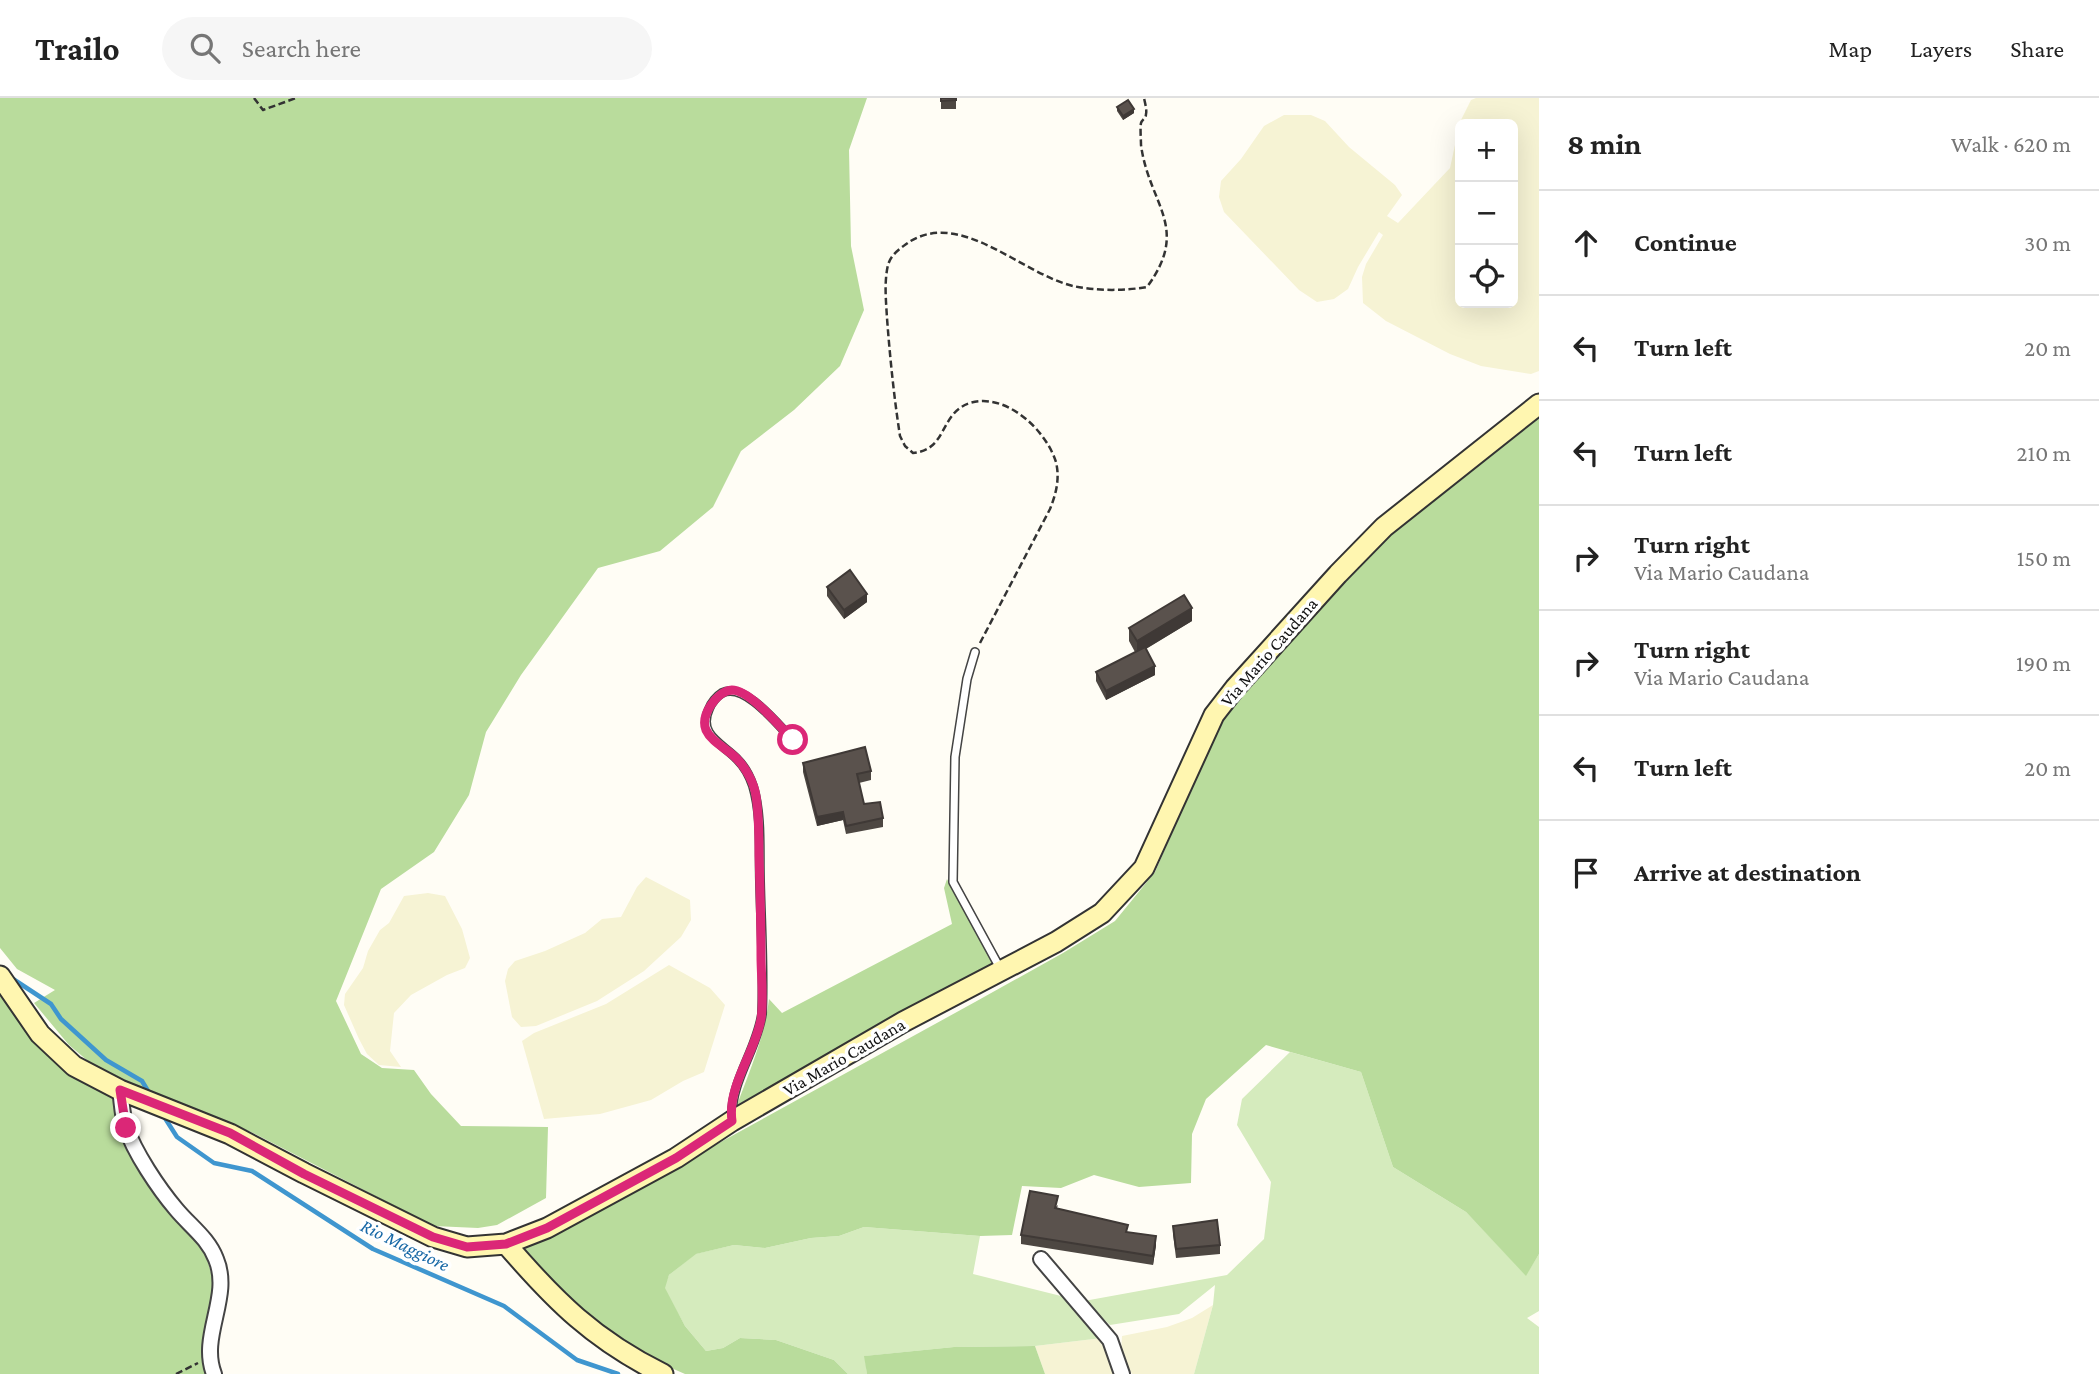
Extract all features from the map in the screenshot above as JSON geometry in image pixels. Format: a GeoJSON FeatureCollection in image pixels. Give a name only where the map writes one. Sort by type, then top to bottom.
{"type":"FeatureCollection","features":[{"type":"Feature","properties":{"kind":"main road","name":"Via Mario Caudana"},"geometry":{"type":"LineString","coordinates":[[1,977],[40,1034],[74,1066],[120,1090],[230,1133],[304,1174],[433,1237],[467,1247],[506,1244],[547,1228],[676,1158],[732,1121],[903,1022],[1056,943],[1102,913],[1144,868],[1214,715],[1235,688],[1384,527],[1539,404]]}},
{"type":"Feature","properties":{"kind":"main road"},"geometry":{"type":"LineString","coordinates":[[506,1244],[547,1292],[580,1322],[632,1359],[663,1374]]}},
{"type":"Feature","properties":{"kind":"street"},"geometry":{"type":"LineString","coordinates":[[120,1090],[126,1128],[139,1154],[176,1209],[204,1238],[217,1259],[223,1287],[213,1327],[211,1366],[214,1374]]}},
{"type":"Feature","properties":{"kind":"street"},"geometry":{"type":"LineString","coordinates":[[1041,1259],[1110,1340],[1122,1374]]}},
{"type":"Feature","properties":{"kind":"lane"},"geometry":{"type":"LineString","coordinates":[[975,652],[967,679],[955,757],[953,881],[1002,971]]}},
{"type":"Feature","properties":{"kind":"lane"},"geometry":{"type":"LineString","coordinates":[[732,1121],[735,1091],[758,1032],[762,1014],[759,842],[756,797],[752,782],[738,759],[706,730],[708,710],[721,694],[732,690],[741,692],[752,699],[793,740]]}},
{"type":"Feature","properties":{"kind":"path"},"geometry":{"type":"LineString","coordinates":[[254,98],[263,110],[296,98]]}},
{"type":"Feature","properties":{"kind":"path"},"geometry":{"type":"LineString","coordinates":[[975,652],[1050,509],[1058,479],[1055,462],[1044,441],[1027,419],[1007,407],[987,401],[957,410],[946,422],[934,445],[926,452],[913,453],[905,446],[900,436],[889,345],[886,290],[888,263],[898,250],[915,238],[960,233],[1032,270],[1073,286],[1125,291],[1147,287],[1162,267],[1168,241],[1164,216],[1141,145],[1141,123],[1146,115],[1144,98]]}},
{"type":"Feature","properties":{"kind":"path"},"geometry":{"type":"LineString","coordinates":[[176,1374],[199,1363],[211,1351]]}},
{"type":"Feature","properties":{"kind":"shaded area"},"geometry":{"type":"Polygon","coordinates":[[[1476,98],[1539,98],[1539,371],[1531,374],[1481,366],[1450,354],[1386,321],[1363,303],[1362,277],[1366,264],[1383,235],[1379,232],[1348,289],[1334,299],[1317,302],[1299,290],[1224,212],[1219,197],[1221,181],[1241,159],[1264,126],[1284,115],[1311,115],[1325,121],[1349,147],[1395,185],[1402,195],[1387,216],[1398,223],[1450,168],[1455,145],[1455,308],[1518,308],[1518,119],[1462,119],[1471,100],[1476,98]]]}},
{"type":"Feature","properties":{"kind":"shaded area"},"geometry":{"type":"Polygon","coordinates":[[[646,877],[690,900],[691,920],[681,937],[644,971],[597,1001],[536,1026],[521,1027],[512,1017],[505,981],[508,969],[515,961],[585,933],[602,919],[621,917],[637,887],[646,877]]]}},
{"type":"Feature","properties":{"kind":"shaded area"},"geometry":{"type":"Polygon","coordinates":[[[428,893],[445,896],[462,929],[470,958],[465,968],[411,995],[394,1013],[390,1051],[401,1067],[379,1065],[367,1054],[359,1039],[344,1005],[345,994],[363,968],[368,951],[380,930],[389,923],[404,896],[428,893]]]}},
{"type":"Feature","properties":{"kind":"shaded area"},"geometry":{"type":"Polygon","coordinates":[[[669,965],[710,988],[725,1005],[704,1072],[651,1100],[600,1114],[544,1119],[522,1041],[534,1033],[606,1004],[669,965]]]}},
{"type":"Feature","properties":{"kind":"shaded area"},"geometry":{"type":"Polygon","coordinates":[[[1213,1305],[1194,1374],[1132,1374],[1121,1352],[1122,1336],[1167,1327],[1192,1318],[1213,1305]]]}},
{"type":"Feature","properties":{"kind":"shaded area"},"geometry":{"type":"Polygon","coordinates":[[[1102,1338],[1117,1374],[1045,1374],[1035,1346],[1102,1338]]]}},
{"type":"Feature","properties":{"kind":"green space"},"geometry":{"type":"Polygon","coordinates":[[[0,98],[867,98],[849,150],[851,246],[864,310],[840,366],[794,410],[741,451],[713,507],[660,551],[598,568],[521,675],[486,732],[469,795],[434,852],[381,889],[336,1001],[361,1054],[382,1068],[414,1070],[431,1094],[461,1126],[548,1127],[546,1198],[497,1225],[478,1228],[434,1226],[251,1132],[114,1076],[88,1061],[69,1045],[34,1003],[55,990],[17,969],[0,948],[0,98]]]}},
{"type":"Feature","properties":{"kind":"green space"},"geometry":{"type":"Polygon","coordinates":[[[1539,416],[1539,1254],[1526,1276],[1466,1212],[1393,1167],[1361,1072],[1266,1045],[1206,1099],[1192,1134],[1191,1183],[1139,1187],[1094,1175],[1061,1188],[1022,1186],[1012,1235],[980,1236],[864,1227],[839,1236],[811,1238],[765,1248],[734,1245],[696,1254],[669,1275],[665,1288],[685,1326],[706,1351],[723,1348],[740,1338],[776,1340],[834,1360],[848,1374],[685,1374],[646,1357],[589,1322],[521,1248],[679,1165],[1063,953],[1115,921],[1155,872],[1222,719],[1343,580],[1388,533],[1539,416]]]}},
{"type":"Feature","properties":{"kind":"green space"},"geometry":{"type":"Polygon","coordinates":[[[947,879],[994,966],[737,1105],[761,1040],[769,999],[782,1013],[952,924],[944,888],[947,879]]]}},
{"type":"Feature","properties":{"kind":"green space"},"geometry":{"type":"Polygon","coordinates":[[[0,995],[53,1058],[112,1095],[118,1126],[136,1160],[206,1256],[216,1289],[206,1320],[208,1374],[0,1374],[0,995]]]}},
{"type":"Feature","properties":{"kind":"green space"},"geometry":{"type":"Polygon","coordinates":[[[1290,1052],[1361,1072],[1393,1167],[1466,1212],[1526,1275],[1539,1254],[1539,1311],[1527,1318],[1539,1327],[1539,1374],[1194,1374],[1213,1305],[1215,1285],[1179,1314],[1110,1325],[1084,1301],[1227,1275],[1264,1239],[1271,1182],[1237,1125],[1242,1099],[1290,1052]]]}},
{"type":"Feature","properties":{"kind":"green space"},"geometry":{"type":"Polygon","coordinates":[[[864,1227],[980,1236],[973,1274],[1065,1297],[1102,1338],[1035,1346],[954,1347],[865,1356],[867,1374],[848,1374],[834,1360],[776,1340],[740,1338],[723,1348],[706,1351],[685,1326],[664,1288],[669,1275],[695,1254],[734,1245],[765,1248],[811,1238],[839,1236],[864,1227]]]}},
{"type":"Feature","properties":{"kind":"green space"},"geometry":{"type":"Polygon","coordinates":[[[1035,1346],[1045,1374],[867,1374],[864,1356],[954,1347],[1035,1346]]]}},
{"type":"Feature","properties":{"kind":"building"},"geometry":{"type":"Polygon","coordinates":[[[941,98],[956,98],[956,100],[941,101],[941,98]]]}},
{"type":"Feature","properties":{"kind":"building"},"geometry":{"type":"Polygon","coordinates":[[[1128,100],[1134,109],[1123,116],[1117,107],[1128,100]]]}},
{"type":"Feature","properties":{"kind":"building"},"geometry":{"type":"Polygon","coordinates":[[[850,570],[867,594],[844,610],[827,587],[850,570]]]}},
{"type":"Feature","properties":{"kind":"building"},"geometry":{"type":"Polygon","coordinates":[[[1184,595],[1192,608],[1137,641],[1129,628],[1184,595]]]}},
{"type":"Feature","properties":{"kind":"building"},"geometry":{"type":"Polygon","coordinates":[[[1145,647],[1155,666],[1106,691],[1096,672],[1145,647]]]}},
{"type":"Feature","properties":{"kind":"building"},"geometry":{"type":"Polygon","coordinates":[[[865,747],[871,771],[857,774],[864,804],[880,802],[883,818],[846,826],[843,812],[817,817],[803,763],[865,747]]]}},
{"type":"Feature","properties":{"kind":"building"},"geometry":{"type":"Polygon","coordinates":[[[1030,1191],[1058,1196],[1055,1208],[1128,1225],[1126,1232],[1156,1236],[1153,1256],[1021,1235],[1030,1191]]]}},
{"type":"Feature","properties":{"kind":"building"},"geometry":{"type":"Polygon","coordinates":[[[1217,1220],[1220,1245],[1176,1249],[1173,1226],[1217,1220]]]}},
{"type":"Feature","properties":{"kind":"waterway","name":"Rio Maggiore"},"geometry":{"type":"LineString","coordinates":[[10,977],[51,1004],[61,1019],[106,1060],[142,1081],[151,1096]]}},
{"type":"Feature","properties":{"kind":"waterway","name":"Rio Maggiore"},"geometry":{"type":"LineString","coordinates":[[163,1115],[177,1137],[214,1163],[252,1171],[373,1249],[504,1306],[577,1360],[618,1374]]}},
{"type":"Feature","properties":{"kind":"route"},"geometry":{"type":"LineString","coordinates":[[126,1128],[120,1090],[230,1133],[304,1174],[433,1237],[467,1247],[506,1244],[547,1228],[676,1158],[732,1121],[735,1091],[762,1014],[756,797],[752,782],[738,759],[706,730],[708,710],[721,694],[732,690],[741,692],[752,699],[793,740]]}}]}
